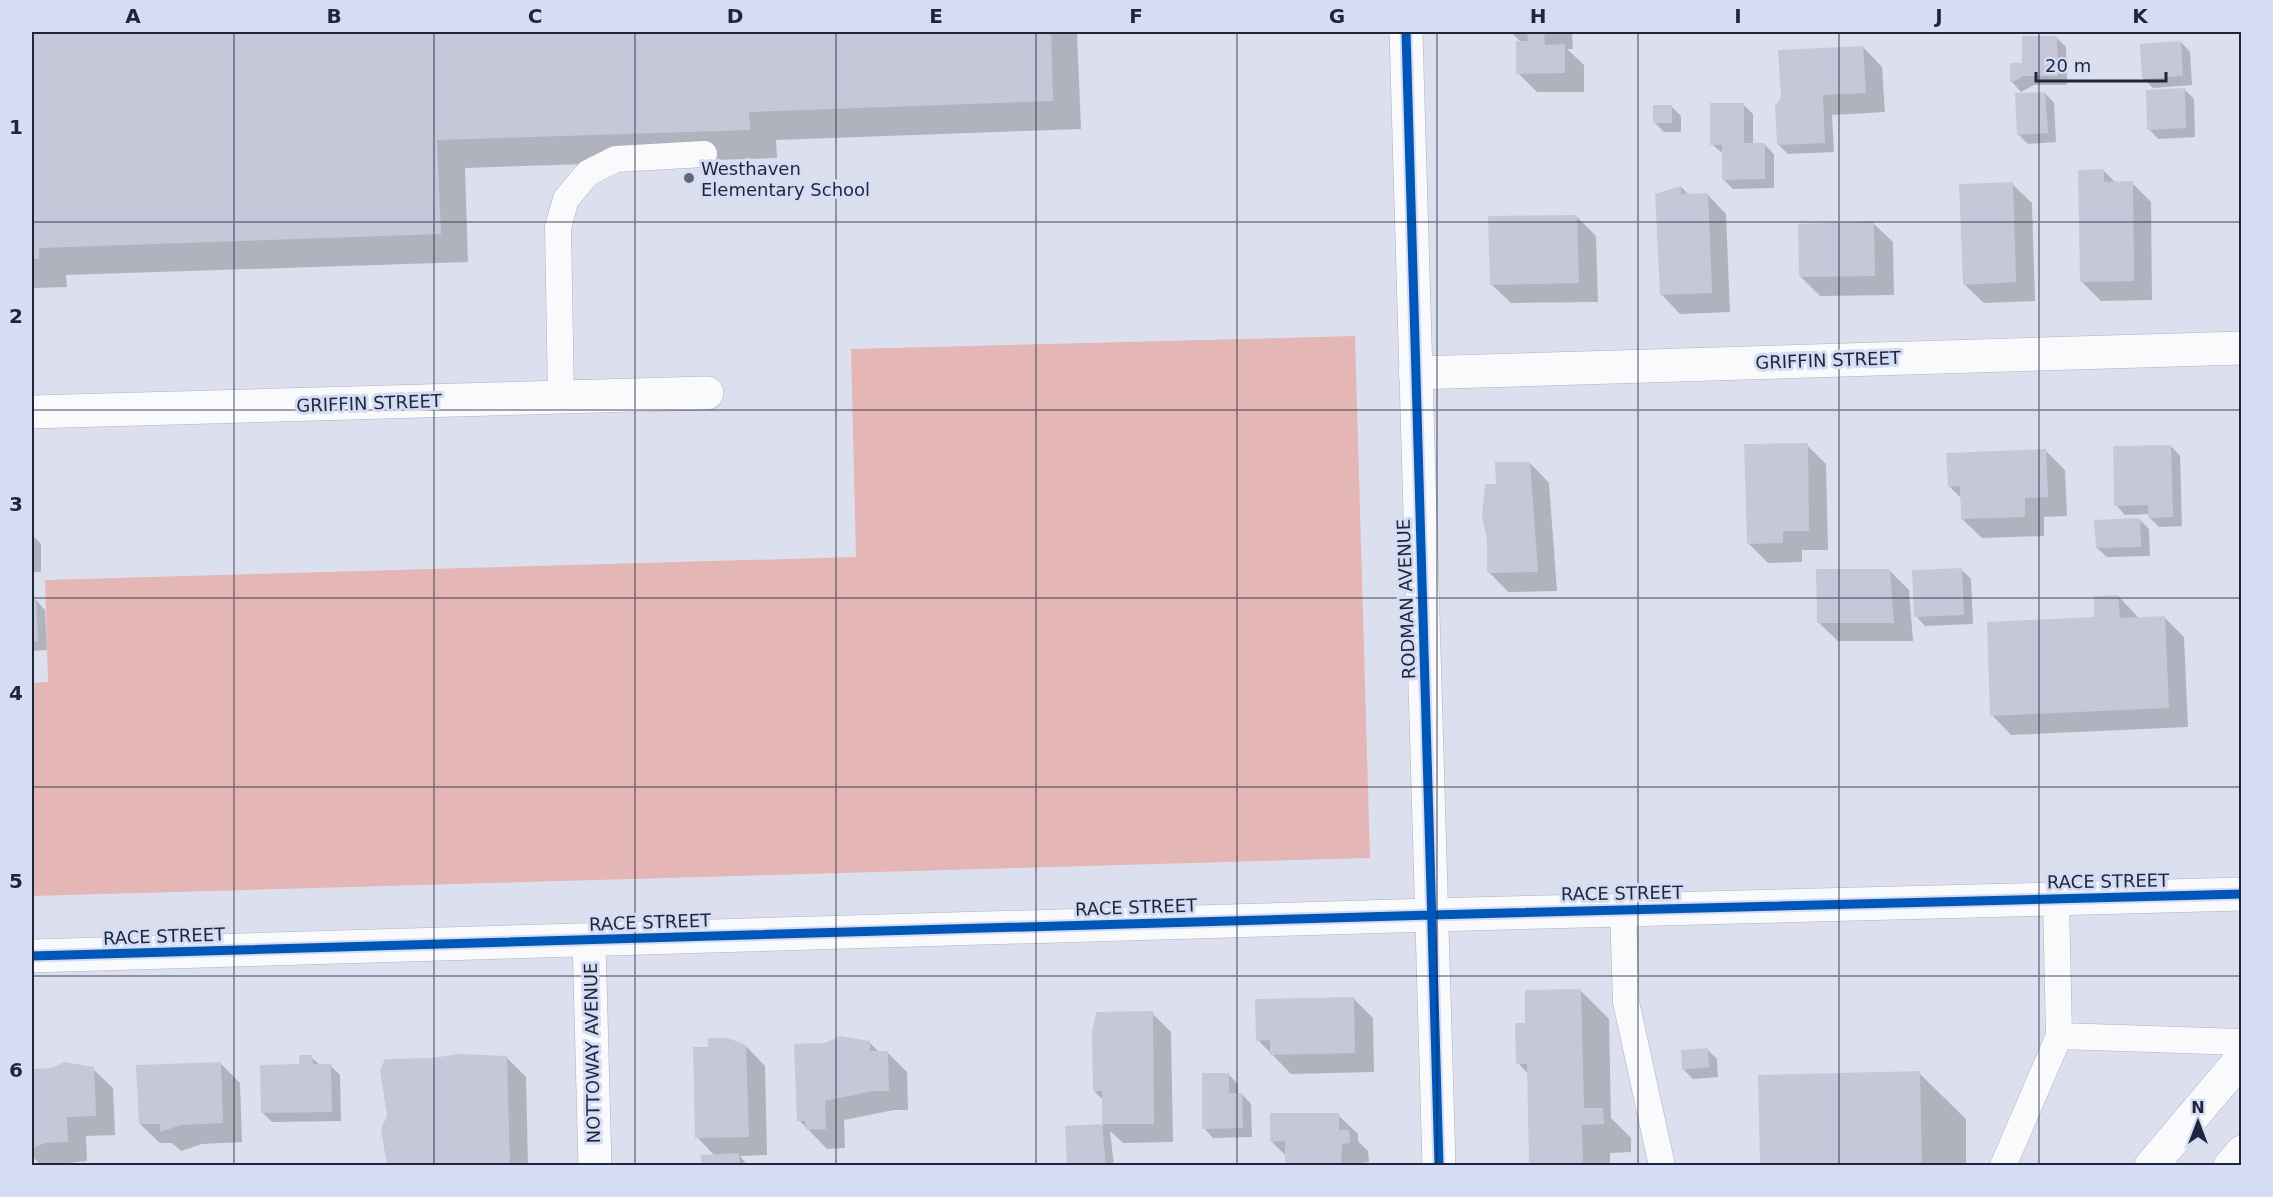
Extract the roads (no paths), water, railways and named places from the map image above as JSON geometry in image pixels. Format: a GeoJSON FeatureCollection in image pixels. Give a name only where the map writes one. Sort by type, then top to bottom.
{"type":"FeatureCollection","features":[{"type":"Feature","properties":{"kind":"street","name":"RODMAN AVENUE"},"geometry":{"type":"LineString","coordinates":[[1406,32],[1438,1166]]}},
{"type":"Feature","properties":{"kind":"street","name":"GRIFFIN STREET"},"geometry":{"type":"LineString","coordinates":[[1415,373],[2241,348]]}},
{"type":"Feature","properties":{"kind":"street","name":"GRIFFIN STREET"},"geometry":{"type":"LineString","coordinates":[[32,412],[706,393]]}},
{"type":"Feature","properties":{"kind":"street","name":"RACE STREET"},"geometry":{"type":"LineString","coordinates":[[32,957],[1623,909],[2241,894]]}},
{"type":"Feature","properties":{"kind":"street","name":"NOTTOWAY AVENUE"},"geometry":{"type":"LineString","coordinates":[[590,940],[595,1166]]}},
{"type":"Feature","properties":{"kind":"street"},"geometry":{"type":"LineString","coordinates":[[2151,1166],[2241,1058]]}},
{"type":"Feature","properties":{"kind":"street"},"geometry":{"type":"LineString","coordinates":[[2230,1166],[2241,1152]]}},
{"type":"Feature","properties":{"kind":"lane"},"geometry":{"type":"LineString","coordinates":[[561,398],[558,227],[566,200],[588,172],[616,159],[704,154]]}},
{"type":"Feature","properties":{"kind":"lane"},"geometry":{"type":"LineString","coordinates":[[2003,1166],[2059,1036],[2056,898]]}},
{"type":"Feature","properties":{"kind":"lane"},"geometry":{"type":"LineString","coordinates":[[1623,909],[1626,1002],[1662,1166]]}},
{"type":"Feature","properties":{"kind":"lane"},"geometry":{"type":"LineString","coordinates":[[2059,1036],[2241,1042]]}},
{"type":"Feature","properties":{"kind":"place","name":"Westhaven Elementary School"},"geometry":{"type":"Point","coordinates":[689,178]}}]}
